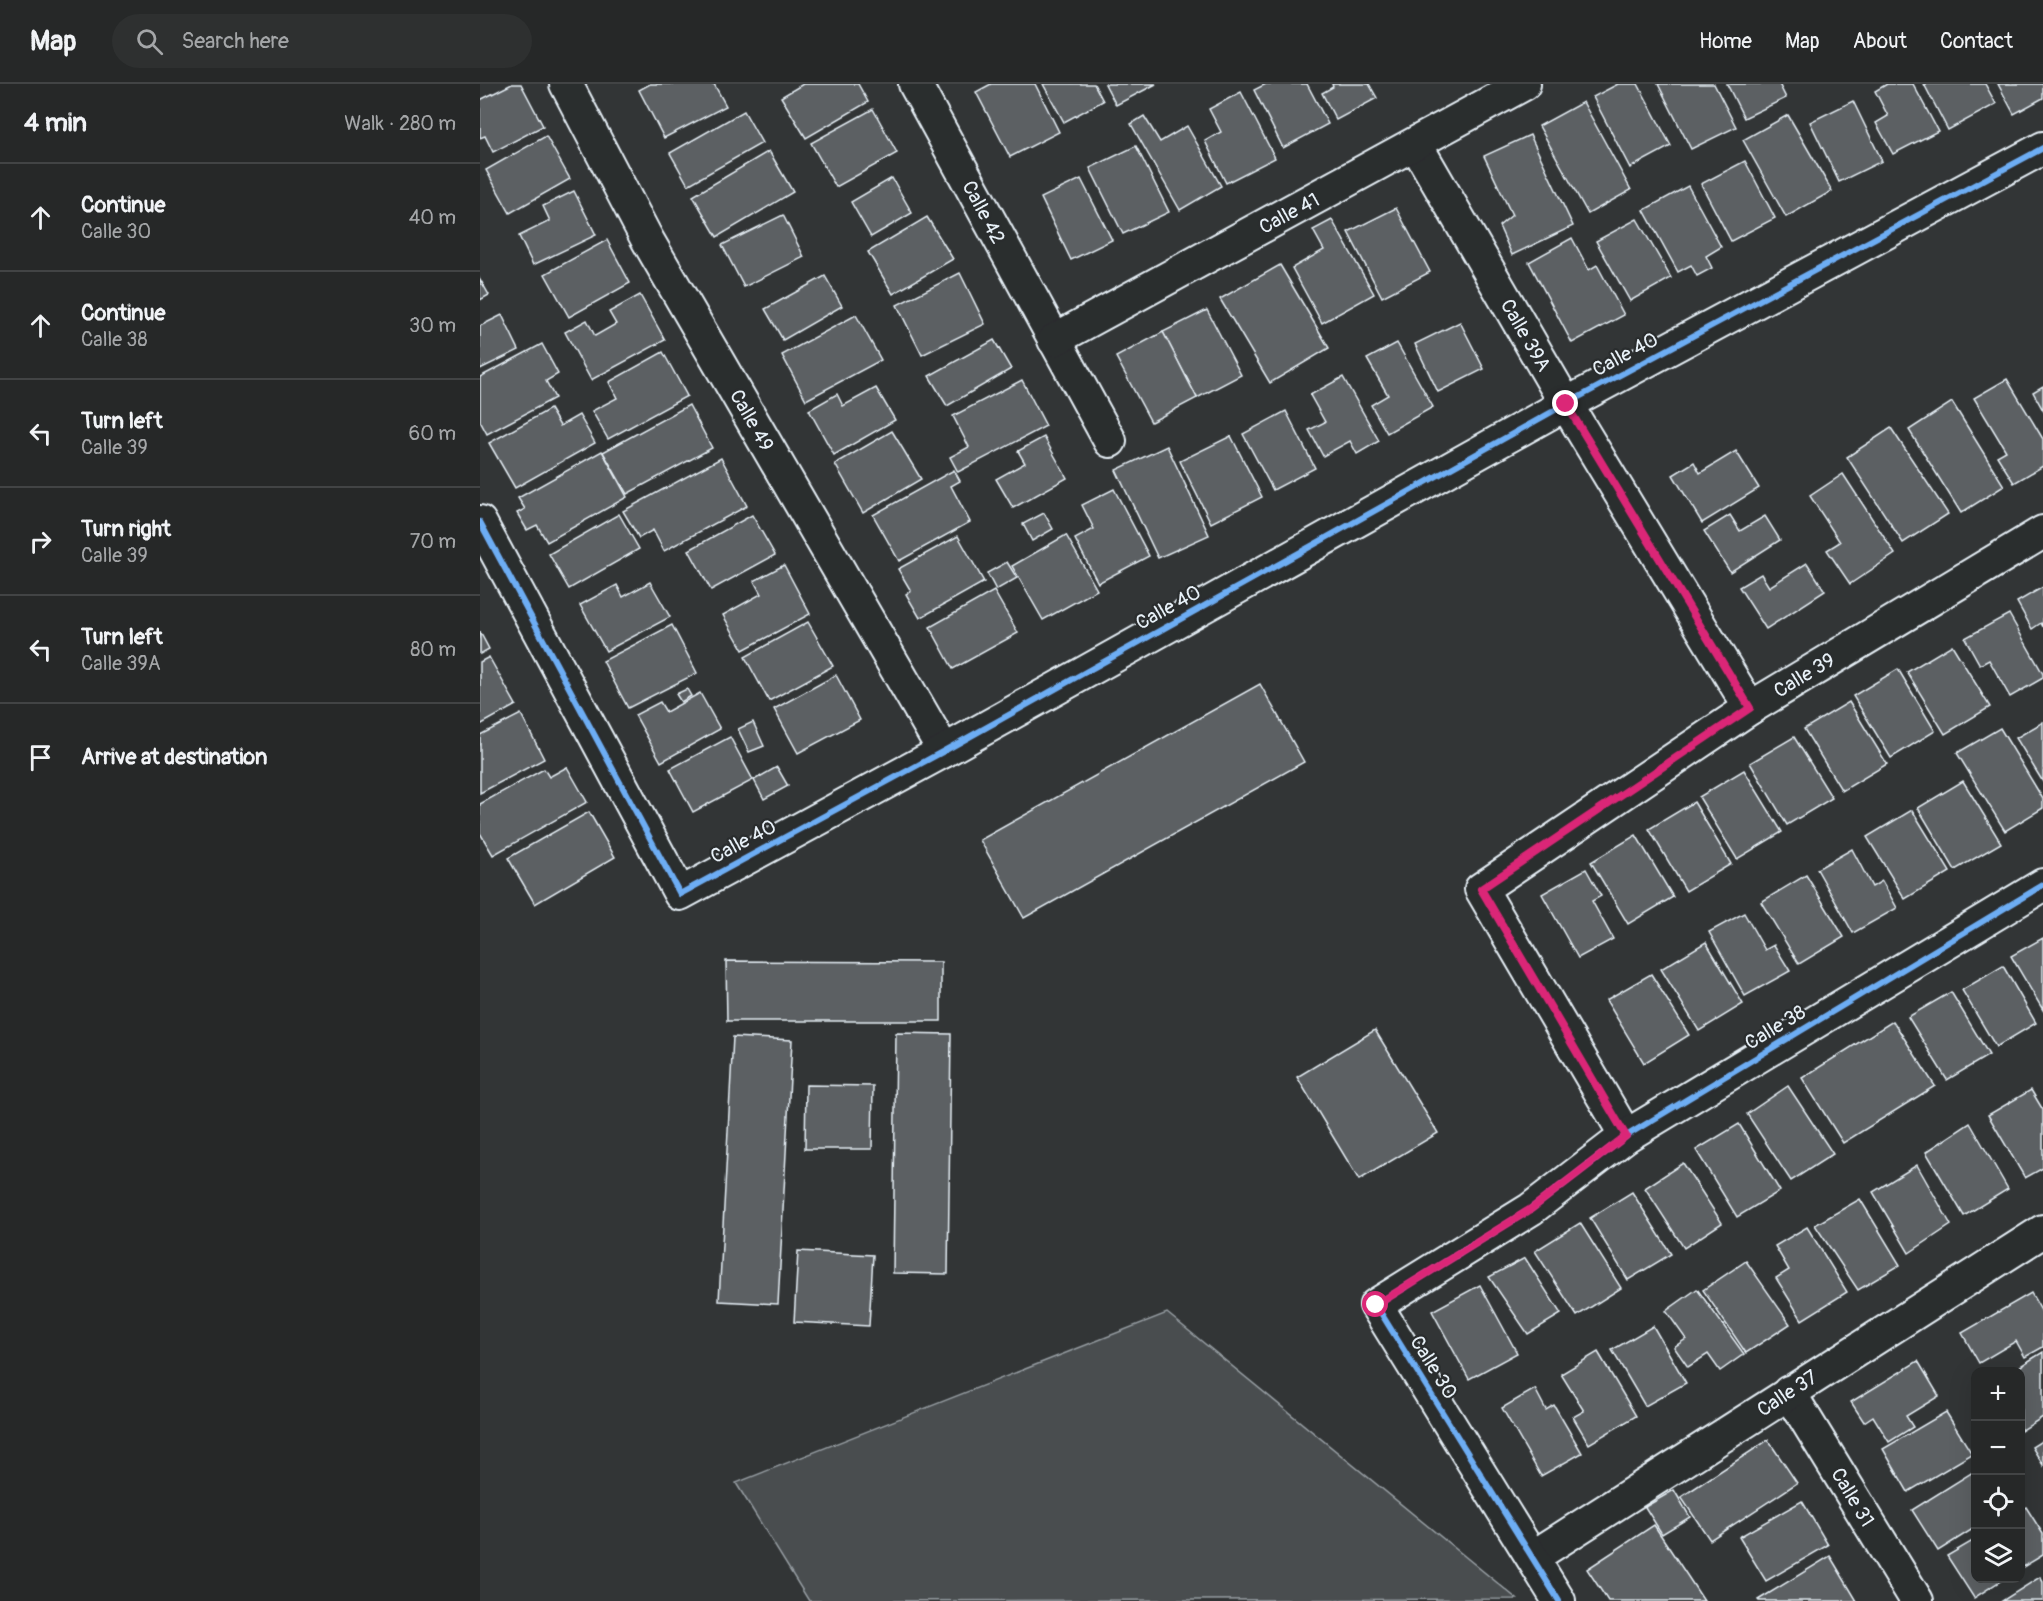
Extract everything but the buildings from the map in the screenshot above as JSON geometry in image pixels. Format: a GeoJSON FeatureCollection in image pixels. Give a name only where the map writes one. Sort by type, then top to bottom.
{"type":"FeatureCollection","features":[{"type":"Feature","properties":{"kind":"street","name":"Calle 49"},"geometry":{"type":"LineString","coordinates":[[567,84],[647,238],[944,751]]}},
{"type":"Feature","properties":{"kind":"street","name":"Calle 42"},"geometry":{"type":"LineString","coordinates":[[915,84],[1110,441]]}},
{"type":"Feature","properties":{"kind":"street","name":"Calle 41"},"geometry":{"type":"LineString","coordinates":[[1054,340],[1416,145],[1524,84]]}},
{"type":"Feature","properties":{"kind":"street","name":"Calle 39A"},"geometry":{"type":"LineString","coordinates":[[1416,145],[1566,404],[1750,708]]}},
{"type":"Feature","properties":{"kind":"street","name":"Calle 40"},"geometry":{"type":"LineString","coordinates":[[480,522],[680,894],[944,751],[1566,404],[2043,148]]}},
{"type":"Feature","properties":{"kind":"street","name":"Calle 39"},"geometry":{"type":"LineString","coordinates":[[1626,1136],[1481,889],[1750,708],[2043,532]]}},
{"type":"Feature","properties":{"kind":"street","name":"Calle 38"},"geometry":{"type":"LineString","coordinates":[[1531,1209],[1626,1136],[2043,885]]}},
{"type":"Feature","properties":{"kind":"street","name":"Calle 30"},"geometry":{"type":"LineString","coordinates":[[1531,1209],[1376,1305],[1559,1601]]}},
{"type":"Feature","properties":{"kind":"street","name":"Calle 37"},"geometry":{"type":"LineString","coordinates":[[1533,1557],[1789,1392],[2042,1234]]}},
{"type":"Feature","properties":{"kind":"street","name":"Calle 31"},"geometry":{"type":"LineString","coordinates":[[1789,1392],[1917,1601]]}},
{"type":"Feature","properties":{"kind":"shaded area"},"geometry":{"type":"Polygon","coordinates":[[[1167,1313],[1517,1599],[809,1601],[736,1483],[1167,1313]]]}},
{"type":"Feature","properties":{"kind":"cycle path"},"geometry":{"type":"LineString","coordinates":[[480,522],[680,894],[944,751],[1566,404],[2043,148]]}},
{"type":"Feature","properties":{"kind":"cycle path"},"geometry":{"type":"LineString","coordinates":[[1559,1601],[1376,1305],[1531,1209],[1626,1136],[2043,885]]}},
{"type":"Feature","properties":{"kind":"route"},"geometry":{"type":"LineString","coordinates":[[1376,1305],[1531,1209],[1626,1136],[1481,889],[1750,708],[1566,404]]}}]}
